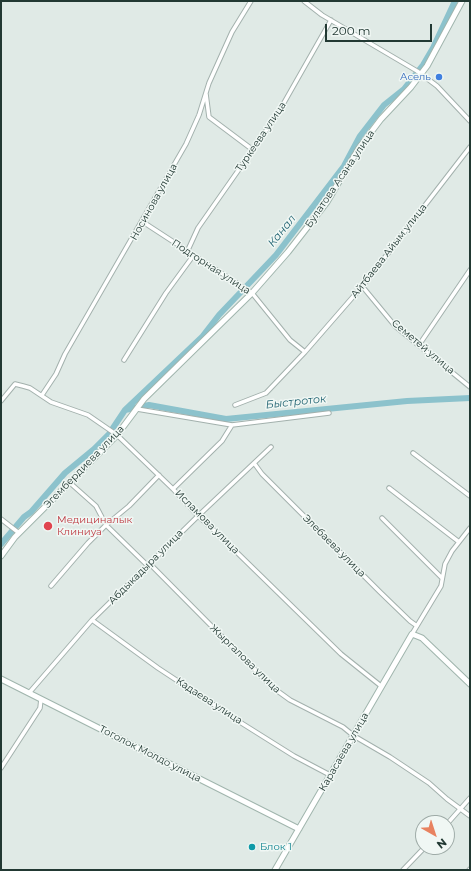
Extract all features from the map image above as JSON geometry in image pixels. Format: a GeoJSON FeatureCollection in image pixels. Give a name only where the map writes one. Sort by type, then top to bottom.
{"type":"FeatureCollection","features":[{"type":"Feature","properties":{"kind":"street","name":"Носинова улица"},"geometry":{"type":"LineString","coordinates":[[42,395],[56,374],[65,354],[143,222],[154,198],[186,144],[199,115],[206,92],[232,32],[251,1]]}},
{"type":"Feature","properties":{"kind":"street"},"geometry":{"type":"LineString","coordinates":[[304,1],[331,20],[421,74],[437,86],[470,121]]}},
{"type":"Feature","properties":{"kind":"street","name":"Булатова Асана улица"},"geometry":{"type":"LineString","coordinates":[[201,344],[252,293],[288,252],[327,202],[359,148],[381,119],[421,74],[440,46],[462,1]]}},
{"type":"Feature","properties":{"kind":"street","name":"Туркеева улица"},"geometry":{"type":"LineString","coordinates":[[187,252],[198,228],[254,150],[277,115],[331,20]]}},
{"type":"Feature","properties":{"kind":"street"},"geometry":{"type":"LineString","coordinates":[[206,92],[209,117],[254,150]]}},
{"type":"Feature","properties":{"kind":"street","name":"Айтбаева Айым улица"},"geometry":{"type":"LineString","coordinates":[[235,405],[266,393],[305,352],[362,286],[470,147]]}},
{"type":"Feature","properties":{"kind":"street","name":"Подгорная улица"},"geometry":{"type":"LineString","coordinates":[[143,222],[252,293],[290,340],[305,352]]}},
{"type":"Feature","properties":{"kind":"street"},"geometry":{"type":"LineString","coordinates":[[124,360],[166,293],[193,256]]}},
{"type":"Feature","properties":{"kind":"street"},"geometry":{"type":"LineString","coordinates":[[419,345],[470,270]]}},
{"type":"Feature","properties":{"kind":"street","name":"Семетей улица"},"geometry":{"type":"LineString","coordinates":[[362,286],[395,326],[470,387]]}},
{"type":"Feature","properties":{"kind":"street","name":"Эгембердиева улица"},"geometry":{"type":"LineString","coordinates":[[1,556],[19,533],[117,435],[137,409],[201,344]]}},
{"type":"Feature","properties":{"kind":"street","name":"Исламова улица"},"geometry":{"type":"LineString","coordinates":[[1,401],[15,384],[30,388],[51,402],[88,416],[117,435],[159,475],[198,516],[341,654],[382,686]]}},
{"type":"Feature","properties":{"kind":"street"},"geometry":{"type":"LineString","coordinates":[[137,409],[232,425],[329,413]]}},
{"type":"Feature","properties":{"kind":"street"},"geometry":{"type":"LineString","coordinates":[[173,489],[222,441],[232,425]]}},
{"type":"Feature","properties":{"kind":"street","name":"Абдыкадыра улица"},"geometry":{"type":"LineString","coordinates":[[29,693],[92,620],[148,564],[271,447]]}},
{"type":"Feature","properties":{"kind":"street"},"geometry":{"type":"LineString","coordinates":[[413,453],[470,496]]}},
{"type":"Feature","properties":{"kind":"street","name":"Элебаева улица"},"geometry":{"type":"LineString","coordinates":[[254,463],[262,474],[390,602],[417,626]]}},
{"type":"Feature","properties":{"kind":"street"},"geometry":{"type":"LineString","coordinates":[[50,586],[106,525],[129,506],[159,475]]}},
{"type":"Feature","properties":{"kind":"street","name":"Жыргалова улица"},"geometry":{"type":"LineString","coordinates":[[69,482],[96,506],[106,525],[148,564],[272,687],[290,700],[342,727],[354,736],[412,771],[462,808],[470,816]]}},
{"type":"Feature","properties":{"kind":"street"},"geometry":{"type":"LineString","coordinates":[[389,488],[459,542]]}},
{"type":"Feature","properties":{"kind":"street"},"geometry":{"type":"LineString","coordinates":[[382,518],[442,578]]}},
{"type":"Feature","properties":{"kind":"street"},"geometry":{"type":"LineString","coordinates":[[1,519],[19,533]]}},
{"type":"Feature","properties":{"kind":"street"},"geometry":{"type":"LineString","coordinates":[[470,528],[445,564],[441,586],[412,634],[422,638],[470,684]]}},
{"type":"Feature","properties":{"kind":"street","name":"Кадаева улица"},"geometry":{"type":"LineString","coordinates":[[92,620],[158,668],[243,724],[294,756],[330,775]]}},
{"type":"Feature","properties":{"kind":"street","name":"Карасаева улица"},"geometry":{"type":"LineString","coordinates":[[275,870],[412,634]]}},
{"type":"Feature","properties":{"kind":"street","name":"Тоголок Молдо улица"},"geometry":{"type":"LineString","coordinates":[[1,679],[298,829]]}},
{"type":"Feature","properties":{"kind":"street"},"geometry":{"type":"LineString","coordinates":[[1,768],[40,708],[41,699]]}},
{"type":"Feature","properties":{"kind":"street"},"geometry":{"type":"LineString","coordinates":[[455,815],[470,798]]}},
{"type":"Feature","properties":{"kind":"street"},"geometry":{"type":"LineString","coordinates":[[403,870],[417,855]]}},
{"type":"Feature","properties":{"kind":"waterway","name":"Канал"},"geometry":{"type":"LineString","coordinates":[[1,544],[65,473],[94,449],[109,434],[125,410],[202,337],[219,315],[276,255],[344,166],[360,136],[384,105],[404,89],[423,65],[433,48],[455,1]]}},
{"type":"Feature","properties":{"kind":"waterway","name":"Быстроток"},"geometry":{"type":"LineString","coordinates":[[125,410],[149,405],[226,419],[407,401],[470,398]]}},
{"type":"Feature","properties":{"kind":"place","name":"Асель"},"geometry":{"type":"Point","coordinates":[439,77]}},
{"type":"Feature","properties":{"kind":"place","name":"Медициналык Клиниуа"},"geometry":{"type":"Point","coordinates":[48,526]}},
{"type":"Feature","properties":{"kind":"place","name":"Блок 1"},"geometry":{"type":"Point","coordinates":[252,847]}}]}
